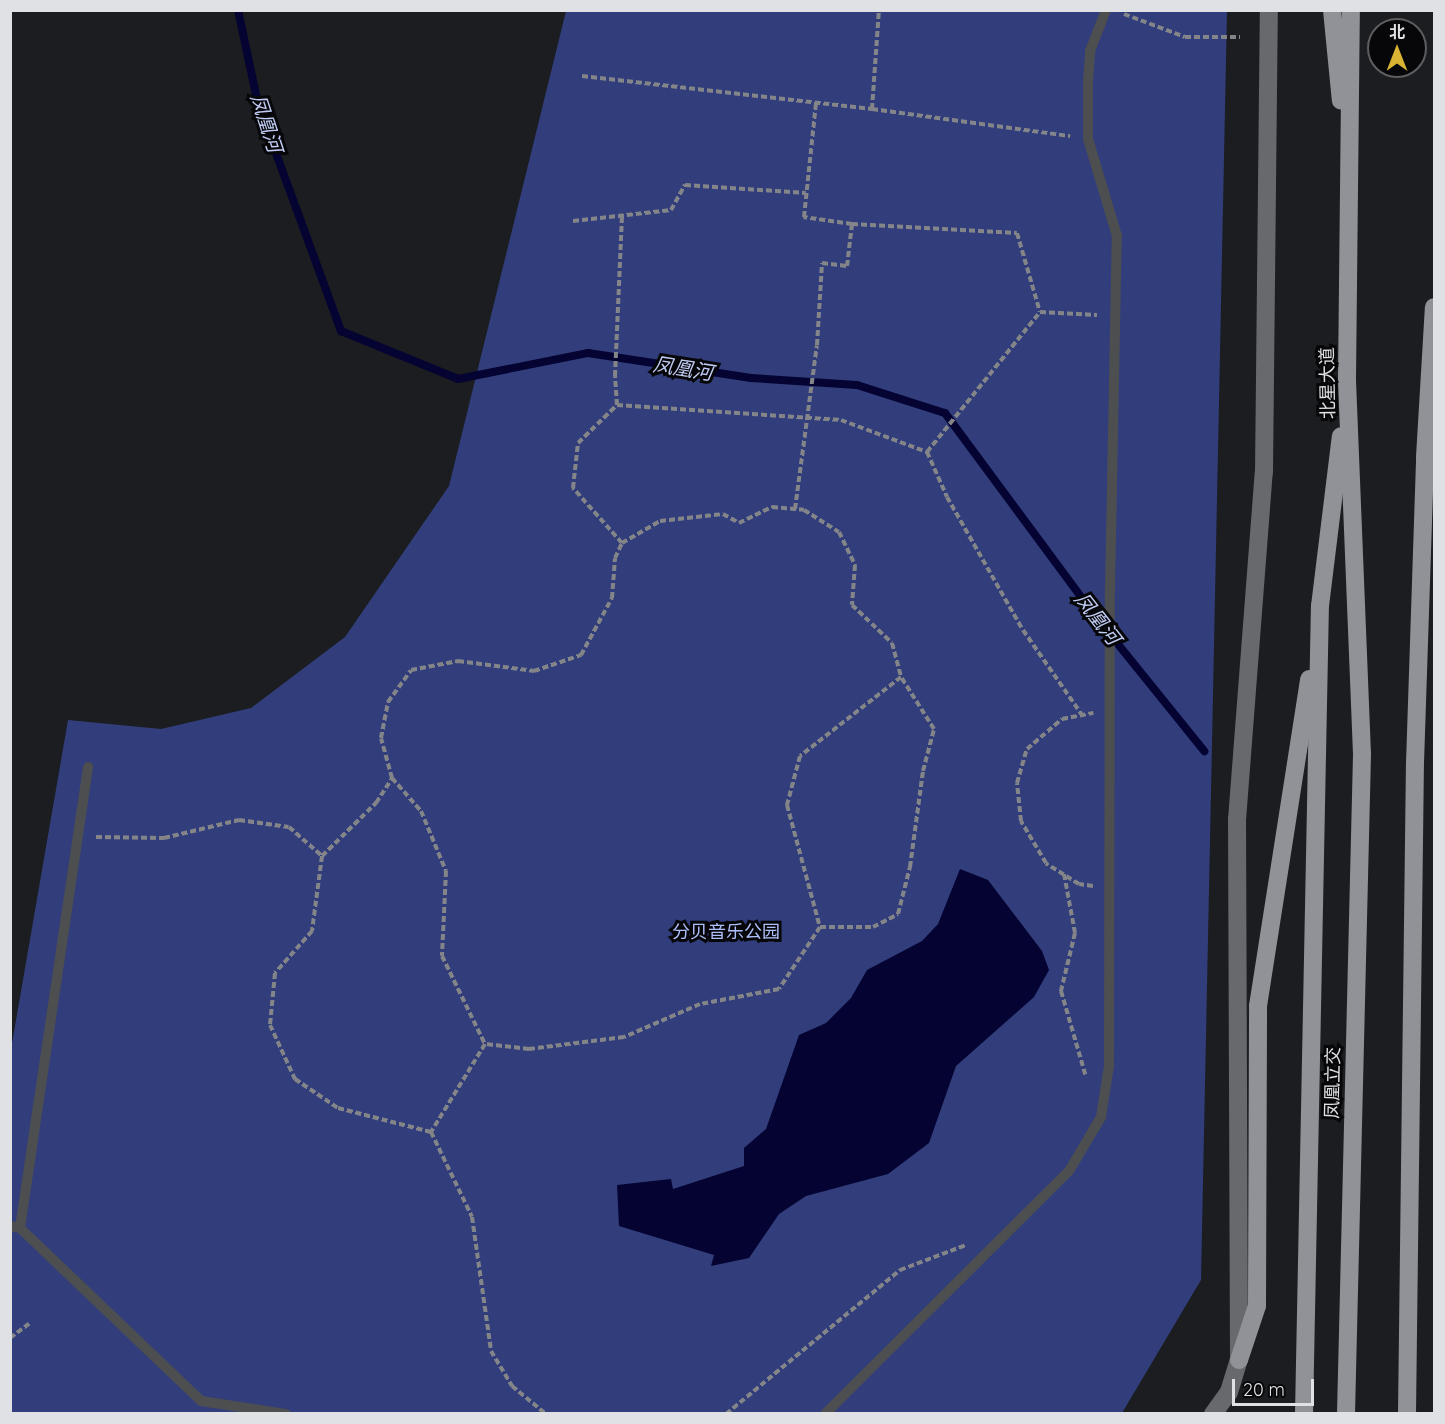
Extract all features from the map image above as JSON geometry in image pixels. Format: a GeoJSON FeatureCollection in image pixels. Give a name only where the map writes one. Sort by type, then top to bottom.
{"type":"FeatureCollection","features":[{"type":"Feature","properties":{"kind":"highway"},"geometry":{"type":"LineString","coordinates":[[1332,10],[1351,214]]}},
{"type":"Feature","properties":{"kind":"highway","name":"北星大道"},"geometry":{"type":"LineString","coordinates":[[1351,10],[1351,214],[1347,380],[1362,754]]}},
{"type":"Feature","properties":{"kind":"highway"},"geometry":{"type":"LineString","coordinates":[[1407,1413],[1415,763],[1425,458],[1434,307]]}},
{"type":"Feature","properties":{"kind":"highway"},"geometry":{"type":"LineString","coordinates":[[1239,1360],[1257,1306],[1258,1006],[1320,606],[1347,380]]}},
{"type":"Feature","properties":{"kind":"highway"},"geometry":{"type":"LineString","coordinates":[[1304,1413],[1306,1168],[1320,606]]}},
{"type":"Feature","properties":{"kind":"highway","name":"凤凰立交"},"geometry":{"type":"LineString","coordinates":[[1346,1413],[1362,754]]}},
{"type":"Feature","properties":{"kind":"street"},"geometry":{"type":"LineString","coordinates":[[1213,1413],[1229,1392],[1239,1360],[1237,820],[1264,472],[1269,10]]}},
{"type":"Feature","properties":{"kind":"lane"},"geometry":{"type":"LineString","coordinates":[[825,1413],[1069,1171],[1101,1117],[1109,1066],[1112,703],[1110,589],[1117,236],[1088,139],[1090,51],[1106,10]]}},
{"type":"Feature","properties":{"kind":"lane"},"geometry":{"type":"LineString","coordinates":[[88,767],[15,1227],[201,1401],[286,1413]]}},
{"type":"Feature","properties":{"kind":"path"},"geometry":{"type":"LineString","coordinates":[[872,109],[879,10]]}},
{"type":"Feature","properties":{"kind":"path"},"geometry":{"type":"LineString","coordinates":[[1115,10],[1185,38],[1240,37]]}},
{"type":"Feature","properties":{"kind":"path"},"geometry":{"type":"LineString","coordinates":[[582,76],[872,109],[1088,139]]}},
{"type":"Feature","properties":{"kind":"path"},"geometry":{"type":"LineString","coordinates":[[816,103],[804,217],[852,224],[1017,233],[1040,312]]}},
{"type":"Feature","properties":{"kind":"path"},"geometry":{"type":"LineString","coordinates":[[573,221],[671,210],[685,185],[807,193]]}},
{"type":"Feature","properties":{"kind":"path"},"geometry":{"type":"LineString","coordinates":[[617,405],[615,376],[622,215]]}},
{"type":"Feature","properties":{"kind":"path"},"geometry":{"type":"LineString","coordinates":[[795,509],[817,345],[822,263],[847,266],[852,224]]}},
{"type":"Feature","properties":{"kind":"path"},"geometry":{"type":"LineString","coordinates":[[1040,312],[1116,316]]}},
{"type":"Feature","properties":{"kind":"path"},"geometry":{"type":"LineString","coordinates":[[927,452],[1040,312]]}},
{"type":"Feature","properties":{"kind":"path"},"geometry":{"type":"LineString","coordinates":[[622,543],[573,488],[578,443],[617,405],[806,421],[841,420],[927,452],[947,497],[1023,630],[1082,715]]}},
{"type":"Feature","properties":{"kind":"path"},"geometry":{"type":"LineString","coordinates":[[485,1044],[442,956],[446,871],[421,811],[392,778],[381,738],[388,702],[411,670],[458,661],[534,671],[581,655],[612,598],[615,558],[622,543],[660,521],[723,514],[740,523],[772,507],[804,510],[839,532],[855,565],[852,605],[892,643],[901,677],[934,729],[898,914],[873,927],[820,927]]}},
{"type":"Feature","properties":{"kind":"path"},"geometry":{"type":"LineString","coordinates":[[485,1044],[529,1049],[624,1037],[700,1004],[779,989],[820,927],[788,805],[800,756],[901,677]]}},
{"type":"Feature","properties":{"kind":"path"},"geometry":{"type":"LineString","coordinates":[[1111,889],[1079,884],[1046,863],[1021,822],[1017,783],[1027,748],[1062,719],[1082,715],[1112,703]]}},
{"type":"Feature","properties":{"kind":"path"},"geometry":{"type":"LineString","coordinates":[[392,778],[376,803],[321,856],[312,931],[275,973],[270,1025],[295,1079],[338,1108],[430,1132],[472,1217],[491,1351],[512,1386],[546,1413]]}},
{"type":"Feature","properties":{"kind":"path"},"geometry":{"type":"LineString","coordinates":[[77,837],[164,838],[239,820],[289,826],[321,856]]}},
{"type":"Feature","properties":{"kind":"path"},"geometry":{"type":"LineString","coordinates":[[1064,874],[1075,933],[1061,991],[1090,1089]]}},
{"type":"Feature","properties":{"kind":"path"},"geometry":{"type":"LineString","coordinates":[[430,1132],[485,1044]]}},
{"type":"Feature","properties":{"kind":"path"},"geometry":{"type":"LineString","coordinates":[[726,1413],[900,1270],[972,1242]]}},
{"type":"Feature","properties":{"kind":"path"},"geometry":{"type":"LineString","coordinates":[[10,1338],[31,1322]]}},
{"type":"Feature","properties":{"kind":"green space","name":"分贝音乐公园"},"geometry":{"type":"Polygon","coordinates":[[[566,11],[1227,11],[1201,1280],[1122,1413],[11,1414],[11,1049],[68,720],[161,729],[251,708],[345,637],[449,486],[566,11]]]}},
{"type":"Feature","properties":{"kind":"shaded area"},"geometry":{"type":"Polygon","coordinates":[[[960,869],[988,880],[1042,951],[1049,970],[1034,997],[956,1066],[929,1143],[888,1174],[806,1196],[779,1214],[749,1258],[711,1266],[714,1255],[619,1226],[617,1185],[671,1179],[673,1189],[744,1166],[744,1148],[766,1129],[799,1035],[826,1023],[851,998],[867,970],[922,941],[938,924],[960,869]]]}},
{"type":"Feature","properties":{"kind":"waterway","name":"凤凰河"},"geometry":{"type":"LineString","coordinates":[[238,10],[258,104],[341,331],[458,379],[588,353],[751,378],[857,385],[945,413],[1092,612],[1204,751]]}}]}
